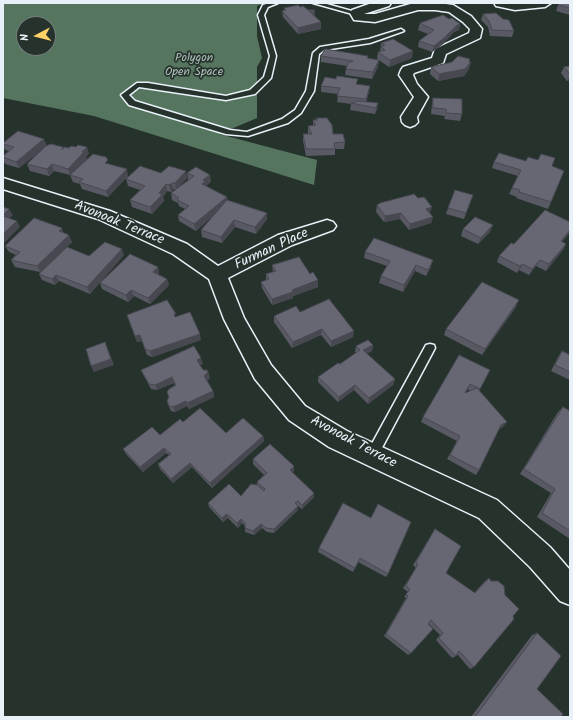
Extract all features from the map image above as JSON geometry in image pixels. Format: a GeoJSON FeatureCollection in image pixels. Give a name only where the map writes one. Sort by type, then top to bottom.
{"type":"FeatureCollection","features":[{"type":"Feature","properties":{"kind":"street"},"geometry":{"type":"LineString","coordinates":[[385,3],[356,13],[358,17],[375,18],[417,6],[435,6],[453,9],[468,19],[476,29],[475,35],[440,52],[438,60],[408,70],[406,75],[411,85],[421,97],[409,117],[410,122]]}},
{"type":"Feature","properties":{"kind":"street"},"geometry":{"type":"LineString","coordinates":[[500,3],[515,6],[545,3]]}},
{"type":"Feature","properties":{"kind":"street","name":"Avonoak Terrace"},"geometry":{"type":"LineString","coordinates":[[3,183],[104,215],[180,249],[218,275],[234,319],[263,372],[297,413],[338,438],[488,509],[540,557],[570,591]]}},
{"type":"Feature","properties":{"kind":"street","name":"Furman Place"},"geometry":{"type":"LineString","coordinates":[[218,275],[285,240],[327,226]]}},
{"type":"Feature","properties":{"kind":"lane"},"geometry":{"type":"LineString","coordinates":[[275,3],[265,6],[261,15],[273,56],[267,78],[252,92],[226,98],[148,85],[137,85],[125,95],[132,103],[229,132],[248,134],[285,122],[298,111],[310,91],[316,53],[322,48],[370,41],[400,31]]}},
{"type":"Feature","properties":{"kind":"lane"},"geometry":{"type":"LineString","coordinates":[[316,3],[356,13]]}},
{"type":"Feature","properties":{"kind":"lane"},"geometry":{"type":"LineString","coordinates":[[372,455],[430,348]]}},
{"type":"Feature","properties":{"kind":"green space","name":"Polygon Open Space"},"geometry":{"type":"Polygon","coordinates":[[[3,3],[265,3],[257,6],[257,36],[262,58],[257,67],[257,118],[219,134],[317,160],[314,185],[94,116],[3,98],[3,3]]]}},
{"type":"Feature","properties":{"kind":"building"},"geometry":{"type":"Polygon","coordinates":[[[560,3],[570,3],[570,8],[558,5],[560,3]]]}},
{"type":"Feature","properties":{"kind":"building"},"geometry":{"type":"Polygon","coordinates":[[[298,5],[300,7],[303,6],[308,10],[315,10],[313,12],[309,11],[321,22],[298,28],[282,11],[286,10],[284,8],[298,5]]]}},
{"type":"Feature","properties":{"kind":"building"},"geometry":{"type":"Polygon","coordinates":[[[496,13],[503,19],[509,20],[514,31],[492,30],[489,21],[483,14],[496,13]]]}},
{"type":"Feature","properties":{"kind":"building"},"geometry":{"type":"Polygon","coordinates":[[[443,15],[449,19],[452,18],[460,24],[434,46],[419,41],[434,30],[420,23],[443,15]]]}},
{"type":"Feature","properties":{"kind":"building"},"geometry":{"type":"Polygon","coordinates":[[[393,39],[413,51],[390,60],[378,52],[385,50],[381,47],[385,45],[381,43],[393,39]]]}},
{"type":"Feature","properties":{"kind":"building"},"geometry":{"type":"Polygon","coordinates":[[[325,49],[368,56],[367,58],[379,60],[373,72],[346,69],[348,63],[353,61],[321,56],[325,49]]]}},
{"type":"Feature","properties":{"kind":"building"},"geometry":{"type":"Polygon","coordinates":[[[458,56],[470,59],[469,62],[471,62],[465,69],[439,74],[431,67],[452,62],[458,56]]]}},
{"type":"Feature","properties":{"kind":"building"},"geometry":{"type":"Polygon","coordinates":[[[570,66],[570,74],[564,67],[570,66]]]}},
{"type":"Feature","properties":{"kind":"building"},"geometry":{"type":"Polygon","coordinates":[[[337,76],[358,79],[356,84],[370,86],[366,99],[337,96],[340,88],[321,86],[325,77],[336,79],[337,76]]]}},
{"type":"Feature","properties":{"kind":"building"},"geometry":{"type":"Polygon","coordinates":[[[433,98],[462,99],[462,114],[446,113],[446,109],[433,108],[433,98]]]}},
{"type":"Feature","properties":{"kind":"building"},"geometry":{"type":"Polygon","coordinates":[[[359,101],[378,103],[376,108],[351,103],[359,101]]]}},
{"type":"Feature","properties":{"kind":"building"},"geometry":{"type":"Polygon","coordinates":[[[316,118],[327,118],[332,125],[333,134],[343,134],[345,142],[334,143],[335,149],[306,149],[303,134],[312,134],[308,126],[316,125],[313,120],[318,120],[316,118]]]}},
{"type":"Feature","properties":{"kind":"building"},"geometry":{"type":"Polygon","coordinates":[[[18,131],[44,139],[16,162],[3,157],[14,147],[3,143],[18,131]]]}},
{"type":"Feature","properties":{"kind":"building"},"geometry":{"type":"Polygon","coordinates":[[[51,144],[63,147],[62,150],[64,147],[76,147],[78,145],[87,147],[68,169],[52,164],[47,169],[27,164],[46,146],[51,144]]]}},
{"type":"Feature","properties":{"kind":"building"},"geometry":{"type":"Polygon","coordinates":[[[499,153],[526,161],[528,157],[538,160],[541,154],[555,158],[552,166],[564,171],[551,202],[519,192],[520,190],[512,188],[521,170],[494,162],[499,153]]]}},
{"type":"Feature","properties":{"kind":"building"},"geometry":{"type":"Polygon","coordinates":[[[93,154],[106,157],[108,160],[105,163],[127,169],[106,191],[79,182],[83,179],[70,175],[93,154]]]}},
{"type":"Feature","properties":{"kind":"building"},"geometry":{"type":"Polygon","coordinates":[[[140,166],[161,173],[169,166],[186,171],[175,183],[169,185],[166,184],[159,193],[162,195],[150,207],[130,200],[145,186],[126,179],[140,166]]]}},
{"type":"Feature","properties":{"kind":"building"},"geometry":{"type":"Polygon","coordinates":[[[196,167],[210,175],[203,180],[205,181],[202,184],[227,197],[194,224],[178,215],[189,206],[177,200],[179,198],[171,193],[194,176],[187,173],[196,167]]]}},
{"type":"Feature","properties":{"kind":"building"},"geometry":{"type":"Polygon","coordinates":[[[455,190],[473,195],[466,213],[448,208],[455,190]]]}},
{"type":"Feature","properties":{"kind":"building"},"geometry":{"type":"Polygon","coordinates":[[[414,194],[418,198],[424,197],[432,207],[426,209],[433,217],[410,224],[401,213],[385,216],[377,205],[380,203],[414,194]]]}},
{"type":"Feature","properties":{"kind":"building"},"geometry":{"type":"Polygon","coordinates":[[[227,200],[267,213],[255,227],[234,220],[221,237],[201,230],[227,200]]]}},
{"type":"Feature","properties":{"kind":"building"},"geometry":{"type":"Polygon","coordinates":[[[3,207],[9,209],[3,215],[3,207]]]}},
{"type":"Feature","properties":{"kind":"building"},"geometry":{"type":"Polygon","coordinates":[[[545,210],[570,222],[570,230],[561,241],[566,244],[549,264],[540,260],[532,269],[523,264],[520,266],[499,256],[511,243],[514,244],[545,210]]]}},
{"type":"Feature","properties":{"kind":"building"},"geometry":{"type":"Polygon","coordinates":[[[3,216],[17,221],[3,234],[3,216]]]}},
{"type":"Feature","properties":{"kind":"building"},"geometry":{"type":"Polygon","coordinates":[[[475,217],[493,225],[481,238],[463,229],[475,217]]]}},
{"type":"Feature","properties":{"kind":"building"},"geometry":{"type":"Polygon","coordinates":[[[34,218],[62,228],[59,231],[69,235],[37,266],[11,260],[20,252],[5,246],[34,218]]]}},
{"type":"Feature","properties":{"kind":"building"},"geometry":{"type":"Polygon","coordinates":[[[374,238],[433,260],[428,270],[416,265],[404,285],[381,276],[390,261],[365,252],[374,238]]]}},
{"type":"Feature","properties":{"kind":"building"},"geometry":{"type":"Polygon","coordinates":[[[105,242],[122,249],[87,287],[56,275],[52,279],[39,274],[67,247],[89,256],[105,242]]]}},
{"type":"Feature","properties":{"kind":"building"},"geometry":{"type":"Polygon","coordinates":[[[130,254],[158,267],[153,272],[167,279],[148,298],[131,290],[126,295],[100,283],[130,254]]]}},
{"type":"Feature","properties":{"kind":"building"},"geometry":{"type":"Polygon","coordinates":[[[299,257],[310,274],[313,272],[318,280],[292,290],[293,292],[272,299],[261,282],[269,279],[266,274],[276,271],[272,265],[299,257]]]}},
{"type":"Feature","properties":{"kind":"building"},"geometry":{"type":"Polygon","coordinates":[[[482,282],[519,300],[485,349],[446,329],[482,282]]]}},
{"type":"Feature","properties":{"kind":"building"},"geometry":{"type":"Polygon","coordinates":[[[329,299],[354,331],[331,341],[322,329],[293,342],[274,316],[296,306],[300,312],[329,299]]]}},
{"type":"Feature","properties":{"kind":"building"},"geometry":{"type":"Polygon","coordinates":[[[167,300],[176,314],[174,314],[175,317],[190,312],[200,334],[150,351],[145,349],[140,335],[135,336],[127,315],[167,300]]]}},
{"type":"Feature","properties":{"kind":"building"},"geometry":{"type":"Polygon","coordinates":[[[368,340],[373,345],[363,350],[395,379],[369,398],[355,385],[339,397],[318,377],[360,350],[356,346],[368,340]]]}},
{"type":"Feature","properties":{"kind":"building"},"geometry":{"type":"Polygon","coordinates":[[[105,342],[111,359],[91,366],[86,349],[105,342]]]}},
{"type":"Feature","properties":{"kind":"building"},"geometry":{"type":"Polygon","coordinates":[[[194,346],[201,358],[197,360],[203,370],[207,370],[208,372],[204,376],[213,391],[187,403],[186,401],[173,407],[169,406],[167,401],[169,397],[167,392],[176,385],[172,377],[155,385],[149,384],[141,370],[194,346]]]}},
{"type":"Feature","properties":{"kind":"building"},"geometry":{"type":"Polygon","coordinates":[[[562,351],[570,355],[570,372],[555,365],[562,351]]]}},
{"type":"Feature","properties":{"kind":"building"},"geometry":{"type":"Polygon","coordinates":[[[459,355],[490,370],[480,389],[470,384],[465,393],[477,388],[507,422],[501,425],[479,470],[450,455],[460,436],[423,417],[459,355]]]}},
{"type":"Feature","properties":{"kind":"building"},"geometry":{"type":"Polygon","coordinates":[[[563,407],[570,411],[570,531],[542,513],[555,489],[524,469],[563,407]]]}},
{"type":"Feature","properties":{"kind":"building"},"geometry":{"type":"Polygon","coordinates":[[[200,408],[226,433],[243,418],[263,436],[210,483],[190,463],[171,479],[158,464],[171,454],[164,448],[140,467],[123,449],[152,427],[160,435],[180,419],[183,422],[200,408]]]}},
{"type":"Feature","properties":{"kind":"building"},"geometry":{"type":"Polygon","coordinates":[[[270,444],[294,466],[290,470],[314,493],[302,505],[298,501],[295,503],[298,506],[274,529],[266,528],[261,524],[253,531],[245,528],[245,523],[241,519],[237,523],[227,514],[222,518],[208,503],[229,484],[241,496],[251,484],[257,485],[264,491],[265,489],[257,482],[267,473],[253,459],[270,444]]]}},
{"type":"Feature","properties":{"kind":"building"},"geometry":{"type":"Polygon","coordinates":[[[343,503],[371,518],[378,504],[411,522],[388,574],[360,558],[355,568],[319,548],[343,503]]]}},
{"type":"Feature","properties":{"kind":"building"},"geometry":{"type":"Polygon","coordinates":[[[435,529],[461,546],[446,573],[475,593],[489,578],[491,581],[498,581],[504,586],[505,595],[519,609],[513,616],[514,619],[474,667],[459,651],[456,656],[439,638],[443,633],[431,620],[428,624],[433,629],[411,653],[386,634],[408,596],[406,594],[410,590],[406,585],[418,564],[416,562],[435,529]]]}},
{"type":"Feature","properties":{"kind":"building"},"geometry":{"type":"Polygon","coordinates":[[[537,633],[561,656],[537,689],[563,714],[561,717],[475,717],[537,633]]]}}]}
